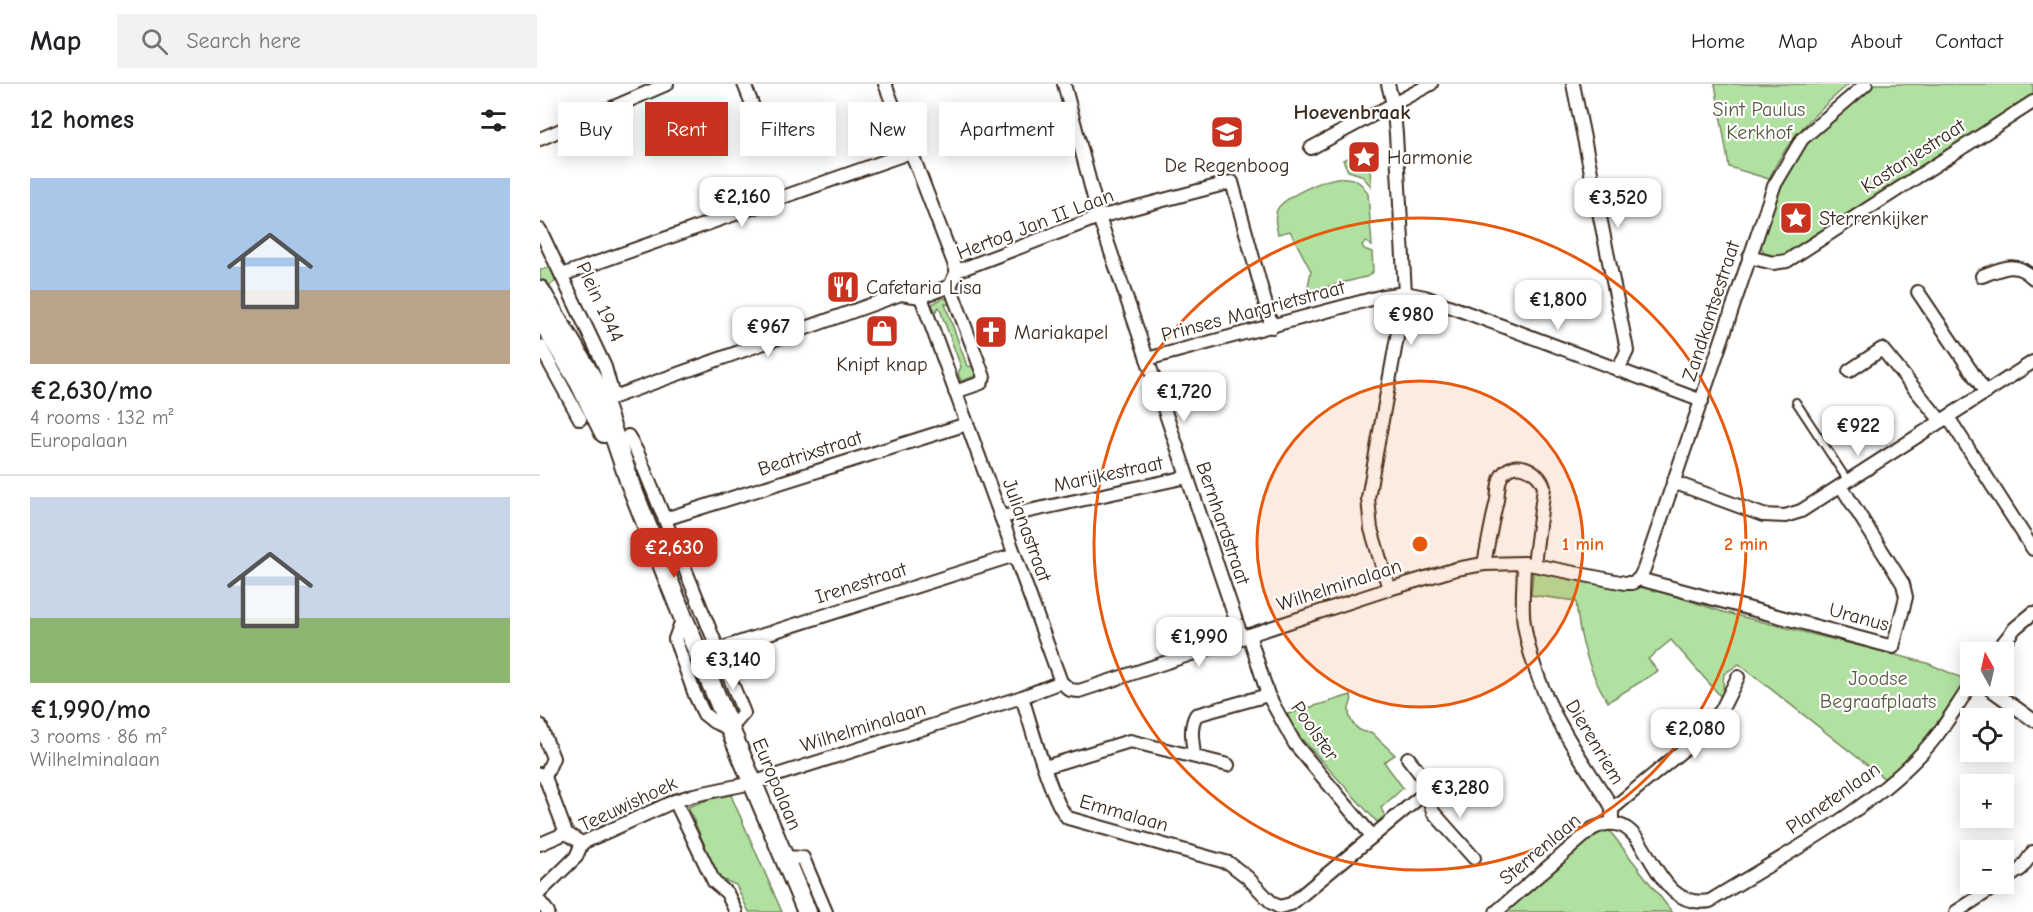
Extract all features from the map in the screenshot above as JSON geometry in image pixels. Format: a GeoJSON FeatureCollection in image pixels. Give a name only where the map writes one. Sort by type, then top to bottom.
{"type":"FeatureCollection","features":[{"type":"Feature","properties":{"kind":"main road","name":"Plein 1944"},"geometry":{"type":"LineString","coordinates":[[540,290],[591,376],[596,405]]}},
{"type":"Feature","properties":{"kind":"main road"},"geometry":{"type":"LineString","coordinates":[[540,317],[579,382],[596,405]]}},
{"type":"Feature","properties":{"kind":"main road","name":"Europalaan"},"geometry":{"type":"LineString","coordinates":[[596,405],[807,912]]}},
{"type":"Feature","properties":{"kind":"street"},"geometry":{"type":"LineString","coordinates":[[540,139],[667,84]]}},
{"type":"Feature","properties":{"kind":"street"},"geometry":{"type":"LineString","coordinates":[[744,84],[751,102]]}},
{"type":"Feature","properties":{"kind":"street"},"geometry":{"type":"LineString","coordinates":[[885,84],[892,102]]}},
{"type":"Feature","properties":{"kind":"street","name":"Bernhardstraat"},"geometry":{"type":"LineString","coordinates":[[1064,84],[1099,217],[1187,477],[1246,636]]}},
{"type":"Feature","properties":{"kind":"street"},"geometry":{"type":"LineString","coordinates":[[1388,84],[1393,104],[1405,293],[1368,498],[1371,530],[1389,589]]}},
{"type":"Feature","properties":{"kind":"street"},"geometry":{"type":"LineString","coordinates":[[1311,148],[1431,84]]}},
{"type":"Feature","properties":{"kind":"street"},"geometry":{"type":"LineString","coordinates":[[1573,84],[1627,351],[1618,370]]}},
{"type":"Feature","properties":{"kind":"street","name":"Zandkantsestraat"},"geometry":{"type":"LineString","coordinates":[[1639,579],[1774,186],[1802,139],[1866,84]]}},
{"type":"Feature","properties":{"kind":"street","name":"Kastanjestraat"},"geometry":{"type":"LineString","coordinates":[[1749,257],[1773,263],[1787,261],[2033,102]]}},
{"type":"Feature","properties":{"kind":"street"},"geometry":{"type":"LineString","coordinates":[[562,274],[900,156]]}},
{"type":"Feature","properties":{"kind":"street"},"geometry":{"type":"LineString","coordinates":[[913,156],[957,271]]}},
{"type":"Feature","properties":{"kind":"street","name":"Hertog Jan II Laan"},"geometry":{"type":"LineString","coordinates":[[596,405],[901,294],[921,297],[950,286],[957,271],[1099,217],[1232,183],[1272,327]]}},
{"type":"Feature","properties":{"kind":"street","name":"Plein 1944"},"geometry":{"type":"LineString","coordinates":[[540,230],[605,368],[596,405]]}},
{"type":"Feature","properties":{"kind":"street"},"geometry":{"type":"LineString","coordinates":[[1982,276],[2007,266],[2026,270],[2033,278]]}},
{"type":"Feature","properties":{"kind":"street"},"geometry":{"type":"LineString","coordinates":[[950,286],[984,377],[981,383],[955,392]]}},
{"type":"Feature","properties":{"kind":"street"},"geometry":{"type":"LineString","coordinates":[[1918,292],[1986,393]]}},
{"type":"Feature","properties":{"kind":"street"},"geometry":{"type":"LineString","coordinates":[[1405,293],[1425,297],[1702,401]]}},
{"type":"Feature","properties":{"kind":"street","name":"Prinses Margrietstraat"},"geometry":{"type":"LineString","coordinates":[[1147,359],[1383,296],[1405,293]]}},
{"type":"Feature","properties":{"kind":"street","name":"Julianastraat"},"geometry":{"type":"LineString","coordinates":[[921,297],[1062,682]]}},
{"type":"Feature","properties":{"kind":"street"},"geometry":{"type":"LineString","coordinates":[[540,346],[596,405]]}},
{"type":"Feature","properties":{"kind":"street"},"geometry":{"type":"LineString","coordinates":[[1849,371],[1882,349],[1944,419],[2033,549]]}},
{"type":"Feature","properties":{"kind":"street"},"geometry":{"type":"LineString","coordinates":[[1673,482],[1763,515],[1785,516],[1802,511],[2033,362]]}},
{"type":"Feature","properties":{"kind":"street","name":"Beatrixstraat"},"geometry":{"type":"LineString","coordinates":[[665,519],[967,424]]}},
{"type":"Feature","properties":{"kind":"street","name":"Europalaan"},"geometry":{"type":"LineString","coordinates":[[628,436],[638,453],[744,712],[730,729]]}},
{"type":"Feature","properties":{"kind":"street","name":"Dierenriem"},"geometry":{"type":"LineString","coordinates":[[1484,564],[1501,477],[1513,468],[1529,468],[1542,479],[1544,487],[1529,564],[1523,622],[1539,684],[1565,736],[1612,809],[1612,822]]}},
{"type":"Feature","properties":{"kind":"street","name":"Marijkestraat"},"geometry":{"type":"LineString","coordinates":[[1001,518],[1187,477]]}},
{"type":"Feature","properties":{"kind":"street","name":"Uranus"},"geometry":{"type":"LineString","coordinates":[[1639,579],[1893,647],[1906,597],[1904,584],[1845,484]]}},
{"type":"Feature","properties":{"kind":"street","name":"Irenestraat"},"geometry":{"type":"LineString","coordinates":[[719,650],[1015,555]]}},
{"type":"Feature","properties":{"kind":"street","name":"Wilhelminalaan"},"geometry":{"type":"LineString","coordinates":[[752,783],[1022,697],[1062,682],[1070,690],[1079,691],[1456,569],[1484,564],[1529,564],[1625,584],[1639,579]]}},
{"type":"Feature","properties":{"kind":"street"},"geometry":{"type":"LineString","coordinates":[[2004,642],[2015,628],[2033,613]]}},
{"type":"Feature","properties":{"kind":"street","name":"Poolster"},"geometry":{"type":"LineString","coordinates":[[1246,636],[1268,695],[1295,744],[1372,836]]}},
{"type":"Feature","properties":{"kind":"street"},"geometry":{"type":"LineString","coordinates":[[1612,809],[1699,737],[1721,711],[1738,677]]}},
{"type":"Feature","properties":{"kind":"street"},"geometry":{"type":"LineString","coordinates":[[1194,756],[1192,722],[1196,715],[1268,695]]}},
{"type":"Feature","properties":{"kind":"street","name":"Planetenlaan"},"geometry":{"type":"LineString","coordinates":[[1688,909],[1710,901],[1846,816],[1899,776],[1930,744],[1963,696]]}},
{"type":"Feature","properties":{"kind":"street"},"geometry":{"type":"LineString","coordinates":[[2000,696],[2033,720]]}},
{"type":"Feature","properties":{"kind":"street","name":"Emmalaan"},"geometry":{"type":"LineString","coordinates":[[1022,697],[1062,813],[1068,818],[1229,863],[1279,907],[1291,904],[1372,836]]}},
{"type":"Feature","properties":{"kind":"street"},"geometry":{"type":"LineString","coordinates":[[540,725],[553,758],[543,776],[566,833],[582,843]]}},
{"type":"Feature","properties":{"kind":"street"},"geometry":{"type":"LineString","coordinates":[[1045,767],[1130,741],[1228,765]]}},
{"type":"Feature","properties":{"kind":"street"},"geometry":{"type":"LineString","coordinates":[[1408,758],[1422,776],[1433,812],[1474,858]]}},
{"type":"Feature","properties":{"kind":"street","name":"Teeuwishoek"},"geometry":{"type":"LineString","coordinates":[[540,892],[576,857],[582,843],[675,801],[752,783]]}},
{"type":"Feature","properties":{"kind":"street"},"geometry":{"type":"LineString","coordinates":[[1372,836],[1426,792]]}},
{"type":"Feature","properties":{"kind":"street"},"geometry":{"type":"LineString","coordinates":[[675,801],[714,882],[727,893],[736,912]]}},
{"type":"Feature","properties":{"kind":"street"},"geometry":{"type":"LineString","coordinates":[[1612,822],[1629,832],[1666,892],[1688,909]]}},
{"type":"Feature","properties":{"kind":"street","name":"Sterrenlaan"},"geometry":{"type":"LineString","coordinates":[[1496,912],[1592,829],[1600,824],[1612,822]]}},
{"type":"Feature","properties":{"kind":"street"},"geometry":{"type":"LineString","coordinates":[[540,844],[566,833]]}},
{"type":"Feature","properties":{"kind":"street"},"geometry":{"type":"LineString","coordinates":[[2014,873],[2021,868],[2033,852]]}},
{"type":"Feature","properties":{"kind":"street","name":"Europalaan"},"geometry":{"type":"LineString","coordinates":[[784,857],[803,858],[826,912]]}},
{"type":"Feature","properties":{"kind":"street"},"geometry":{"type":"LineString","coordinates":[[1956,912],[1984,894]]}},
{"type":"Feature","properties":{"kind":"street"},"geometry":{"type":"LineString","coordinates":[[540,902],[548,912]]}},
{"type":"Feature","properties":{"kind":"lane"},"geometry":{"type":"LineString","coordinates":[[1796,402],[1845,484]]}},
{"type":"Feature","properties":{"kind":"green space","name":"Sint Paulus Kerkhof"},"geometry":{"type":"Polygon","coordinates":[[[1715,84],[1849,84],[1803,127],[1784,152],[1769,179],[1729,167],[1715,84]]]}},
{"type":"Feature","properties":{"kind":"green space"},"geometry":{"type":"Polygon","coordinates":[[[1875,84],[2033,84],[2033,95],[1784,256],[1778,257],[1764,253],[1761,246],[1772,211],[1786,177],[1798,156],[1824,126],[1875,84]]]}},
{"type":"Feature","properties":{"kind":"green space"},"geometry":{"type":"Polygon","coordinates":[[[1352,156],[1354,164],[1359,168],[1370,167],[1371,186],[1361,175],[1348,171],[1343,160],[1352,156]]]}},
{"type":"Feature","properties":{"kind":"green space"},"geometry":{"type":"Polygon","coordinates":[[[1337,178],[1356,180],[1368,194],[1372,246],[1366,242],[1362,245],[1364,249],[1372,252],[1373,272],[1369,276],[1307,292],[1311,271],[1290,231],[1278,234],[1276,213],[1281,205],[1295,195],[1337,178]]]}},
{"type":"Feature","properties":{"kind":"green space"},"geometry":{"type":"Polygon","coordinates":[[[550,267],[556,281],[550,285],[541,286],[540,270],[550,267]]]}},
{"type":"Feature","properties":{"kind":"green space"},"geometry":{"type":"Polygon","coordinates":[[[943,298],[948,299],[951,305],[945,304],[967,366],[975,367],[976,376],[961,381],[958,373],[961,367],[939,307],[935,312],[932,304],[943,298]]]}},
{"type":"Feature","properties":{"kind":"green space","name":"Joodse Begraafplaats"},"geometry":{"type":"Polygon","coordinates":[[[1533,572],[1620,587],[1641,583],[1653,585],[1670,594],[1723,612],[1927,663],[1960,677],[1960,693],[1909,760],[1885,779],[1739,664],[1724,674],[1722,698],[1671,640],[1648,659],[1658,671],[1608,702],[1595,678],[1586,653],[1579,628],[1576,601],[1531,595],[1533,572]]]}},
{"type":"Feature","properties":{"kind":"green space"},"geometry":{"type":"Polygon","coordinates":[[[1351,695],[1349,714],[1352,723],[1362,731],[1371,732],[1395,755],[1384,762],[1403,788],[1381,808],[1385,816],[1377,822],[1300,737],[1285,715],[1351,695]]]}},
{"type":"Feature","properties":{"kind":"green space"},"geometry":{"type":"Polygon","coordinates":[[[730,793],[782,912],[749,912],[736,885],[719,878],[688,807],[730,793]]]}},
{"type":"Feature","properties":{"kind":"green space"},"geometry":{"type":"Polygon","coordinates":[[[1609,830],[1672,912],[1504,912],[1592,838],[1609,830]]]}},
{"type":"Feature","properties":{"kind":"place","name":"De Regenboog"},"geometry":{"type":"Point","coordinates":[1227,132]}},
{"type":"Feature","properties":{"kind":"place","name":"Harmonie"},"geometry":{"type":"Point","coordinates":[1364,157]}},
{"type":"Feature","properties":{"kind":"place","name":"Sterrenkijker"},"geometry":{"type":"Point","coordinates":[1796,218]}},
{"type":"Feature","properties":{"kind":"place","name":"Cafetaria Lisa"},"geometry":{"type":"Point","coordinates":[843,287]}},
{"type":"Feature","properties":{"kind":"place","name":"Knipt knap"},"geometry":{"type":"Point","coordinates":[882,331]}},
{"type":"Feature","properties":{"kind":"place","name":"Mariakapel"},"geometry":{"type":"Point","coordinates":[991,332]}},
{"type":"Feature","properties":{"kind":"district","name":"Hoevenbraak"},"geometry":{"type":"Point","coordinates":[1352,112]}}]}
